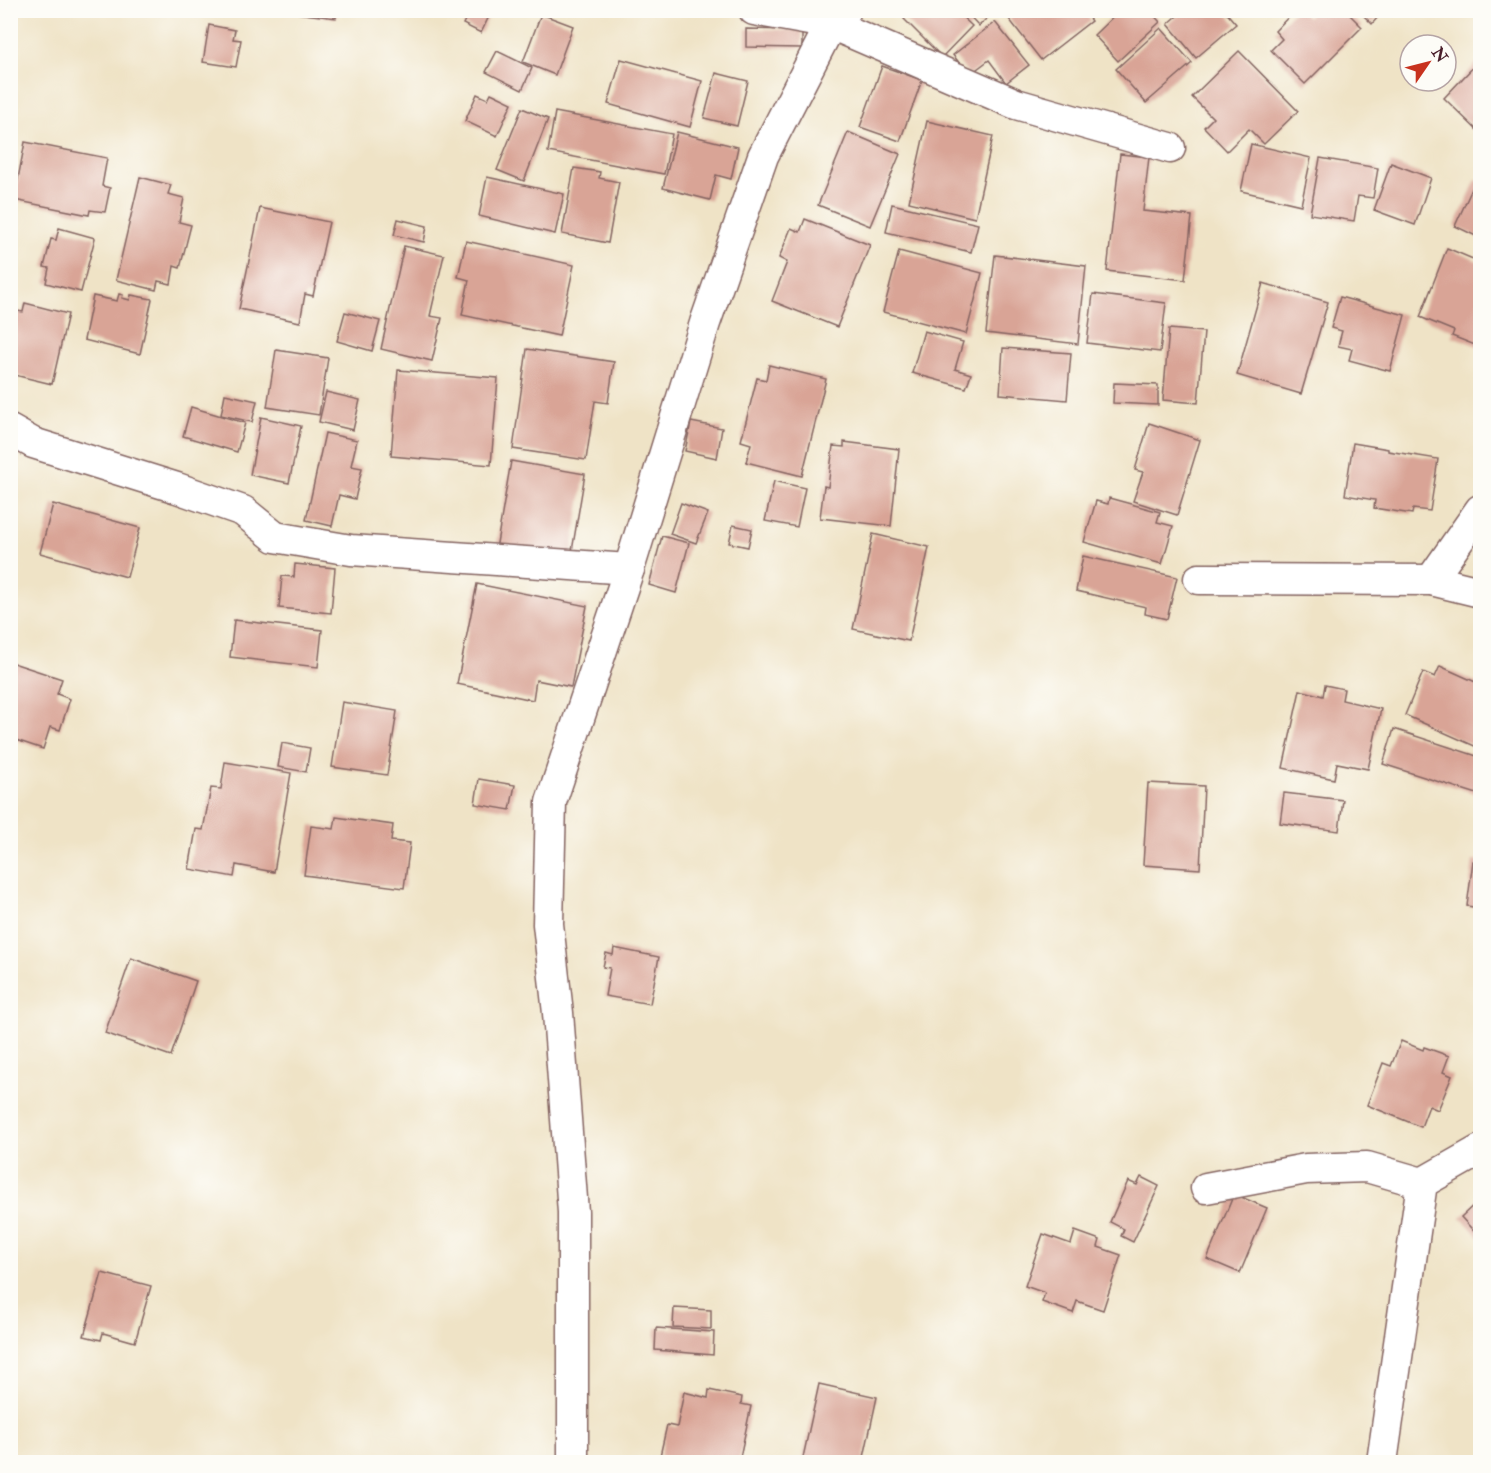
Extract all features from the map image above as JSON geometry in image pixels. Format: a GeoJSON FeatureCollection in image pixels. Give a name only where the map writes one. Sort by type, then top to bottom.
{"type":"FeatureCollection","features":[{"type":"Feature","properties":{"kind":"street"},"geometry":{"type":"LineString","coordinates":[[754,10],[838,17],[1016,104],[1170,148]]}},
{"type":"Feature","properties":{"kind":"street"},"geometry":{"type":"LineString","coordinates":[[573,1462],[573,1212],[558,1013],[548,924],[551,802],[629,569],[705,323],[763,156],[838,17]]}},
{"type":"Feature","properties":{"kind":"street"},"geometry":{"type":"LineString","coordinates":[[10,430],[33,442],[243,511],[275,537],[351,550],[629,569]]}},
{"type":"Feature","properties":{"kind":"street"},"geometry":{"type":"LineString","coordinates":[[1431,580],[1480,510]]}},
{"type":"Feature","properties":{"kind":"street"},"geometry":{"type":"LineString","coordinates":[[1199,579],[1431,580],[1480,592]]}},
{"type":"Feature","properties":{"kind":"street"},"geometry":{"type":"LineString","coordinates":[[1206,1188],[1316,1168],[1367,1167],[1422,1183],[1480,1150]]}},
{"type":"Feature","properties":{"kind":"street"},"geometry":{"type":"LineString","coordinates":[[1382,1462],[1422,1183]]}},
{"type":"Feature","properties":{"kind":"building"},"geometry":{"type":"Polygon","coordinates":[[[288,10],[337,10],[336,18],[288,12],[288,10]]]}},
{"type":"Feature","properties":{"kind":"building"},"geometry":{"type":"Polygon","coordinates":[[[470,10],[492,10],[481,33],[463,24],[470,10]]]}},
{"type":"Feature","properties":{"kind":"building"},"geometry":{"type":"Polygon","coordinates":[[[912,10],[955,10],[972,26],[942,57],[904,19],[912,10]]]}},
{"type":"Feature","properties":{"kind":"building"},"geometry":{"type":"Polygon","coordinates":[[[964,10],[995,10],[979,26],[964,10]]]}},
{"type":"Feature","properties":{"kind":"building"},"geometry":{"type":"Polygon","coordinates":[[[1021,10],[1083,10],[1091,21],[1041,60],[1009,19],[1021,10]]]}},
{"type":"Feature","properties":{"kind":"building"},"geometry":{"type":"Polygon","coordinates":[[[1120,10],[1149,10],[1160,22],[1118,61],[1094,35],[1120,10]]]}},
{"type":"Feature","properties":{"kind":"building"},"geometry":{"type":"Polygon","coordinates":[[[1184,10],[1224,10],[1236,24],[1196,58],[1168,24],[1184,10]]]}},
{"type":"Feature","properties":{"kind":"building"},"geometry":{"type":"Polygon","coordinates":[[[1295,10],[1300,10],[1307,17],[1314,10],[1345,10],[1362,27],[1305,84],[1271,50],[1282,39],[1275,31],[1295,10]]]}},
{"type":"Feature","properties":{"kind":"building"},"geometry":{"type":"Polygon","coordinates":[[[1358,10],[1384,10],[1372,24],[1358,10]]]}},
{"type":"Feature","properties":{"kind":"building"},"geometry":{"type":"Polygon","coordinates":[[[541,14],[573,26],[555,75],[523,62],[541,14]]]}},
{"type":"Feature","properties":{"kind":"building"},"geometry":{"type":"Polygon","coordinates":[[[995,22],[1029,65],[1006,83],[989,60],[969,75],[953,55],[995,22]]]}},
{"type":"Feature","properties":{"kind":"building"},"geometry":{"type":"Polygon","coordinates":[[[209,25],[235,30],[233,39],[241,40],[236,67],[203,62],[209,25]]]}},
{"type":"Feature","properties":{"kind":"building"},"geometry":{"type":"Polygon","coordinates":[[[1161,28],[1192,63],[1146,103],[1116,69],[1161,28]]]}},
{"type":"Feature","properties":{"kind":"building"},"geometry":{"type":"Polygon","coordinates":[[[746,29],[802,30],[802,48],[746,47],[746,29]]]}},
{"type":"Feature","properties":{"kind":"building"},"geometry":{"type":"Polygon","coordinates":[[[497,51],[532,68],[522,90],[486,72],[497,51]]]}},
{"type":"Feature","properties":{"kind":"building"},"geometry":{"type":"Polygon","coordinates":[[[1239,51],[1298,111],[1264,144],[1249,129],[1227,151],[1204,127],[1213,118],[1192,97],[1239,51]]]}},
{"type":"Feature","properties":{"kind":"building"},"geometry":{"type":"Polygon","coordinates":[[[621,59],[702,81],[690,127],[608,104],[621,59]]]}},
{"type":"Feature","properties":{"kind":"building"},"geometry":{"type":"Polygon","coordinates":[[[1480,60],[1480,133],[1444,98],[1449,93],[1458,93],[1458,83],[1480,60]]]}},
{"type":"Feature","properties":{"kind":"building"},"geometry":{"type":"Polygon","coordinates":[[[882,66],[922,80],[900,141],[860,127],[882,66]]]}},
{"type":"Feature","properties":{"kind":"building"},"geometry":{"type":"Polygon","coordinates":[[[716,73],[748,81],[737,126],[704,118],[716,73]]]}},
{"type":"Feature","properties":{"kind":"building"},"geometry":{"type":"Polygon","coordinates":[[[491,93],[512,103],[497,136],[465,121],[477,94],[488,99],[491,93]]]}},
{"type":"Feature","properties":{"kind":"building"},"geometry":{"type":"Polygon","coordinates":[[[522,108],[548,119],[524,181],[497,170],[522,108]]]}},
{"type":"Feature","properties":{"kind":"building"},"geometry":{"type":"Polygon","coordinates":[[[555,112],[672,134],[664,174],[548,152],[555,112]]]}},
{"type":"Feature","properties":{"kind":"building"},"geometry":{"type":"Polygon","coordinates":[[[927,121],[993,136],[975,218],[909,202],[927,121]]]}},
{"type":"Feature","properties":{"kind":"building"},"geometry":{"type":"Polygon","coordinates":[[[677,132],[738,147],[731,179],[716,175],[710,200],[663,188],[677,132]]]}},
{"type":"Feature","properties":{"kind":"building"},"geometry":{"type":"Polygon","coordinates":[[[848,132],[900,154],[870,226],[818,205],[848,132]]]}},
{"type":"Feature","properties":{"kind":"building"},"geometry":{"type":"Polygon","coordinates":[[[25,142],[107,158],[102,186],[110,188],[105,212],[90,210],[89,215],[14,200],[25,142]]]}},
{"type":"Feature","properties":{"kind":"building"},"geometry":{"type":"Polygon","coordinates":[[[1251,144],[1311,158],[1301,205],[1241,191],[1251,144]]]}},
{"type":"Feature","properties":{"kind":"building"},"geometry":{"type":"Polygon","coordinates":[[[1120,154],[1149,157],[1143,211],[1192,216],[1185,280],[1107,271],[1120,154]]]}},
{"type":"Feature","properties":{"kind":"building"},"geometry":{"type":"Polygon","coordinates":[[[1320,158],[1378,168],[1373,198],[1358,196],[1354,221],[1310,214],[1320,158]]]}},
{"type":"Feature","properties":{"kind":"building"},"geometry":{"type":"Polygon","coordinates":[[[1391,163],[1431,178],[1415,225],[1374,210],[1391,163]]]}},
{"type":"Feature","properties":{"kind":"building"},"geometry":{"type":"Polygon","coordinates":[[[574,168],[600,172],[599,178],[619,182],[608,243],[562,234],[574,168]]]}},
{"type":"Feature","properties":{"kind":"building"},"geometry":{"type":"Polygon","coordinates":[[[140,177],[171,185],[168,194],[184,198],[179,222],[191,225],[180,268],[174,266],[171,284],[158,281],[156,290],[116,280],[140,177]]]}},
{"type":"Feature","properties":{"kind":"building"},"geometry":{"type":"Polygon","coordinates":[[[487,177],[564,194],[555,234],[479,216],[487,177]]]}},
{"type":"Feature","properties":{"kind":"building"},"geometry":{"type":"Polygon","coordinates":[[[1476,180],[1480,182],[1480,238],[1455,226],[1476,180]]]}},
{"type":"Feature","properties":{"kind":"building"},"geometry":{"type":"Polygon","coordinates":[[[892,204],[978,224],[971,252],[886,232],[892,204]]]}},
{"type":"Feature","properties":{"kind":"building"},"geometry":{"type":"Polygon","coordinates":[[[260,208],[329,222],[313,296],[305,294],[300,322],[239,309],[260,208]]]}},
{"type":"Feature","properties":{"kind":"building"},"geometry":{"type":"Polygon","coordinates":[[[398,219],[427,226],[424,242],[394,235],[398,219]]]}},
{"type":"Feature","properties":{"kind":"building"},"geometry":{"type":"Polygon","coordinates":[[[805,219],[870,245],[837,327],[772,301],[787,262],[779,258],[791,228],[800,232],[805,219]]]}},
{"type":"Feature","properties":{"kind":"building"},"geometry":{"type":"Polygon","coordinates":[[[59,228],[95,238],[81,292],[46,283],[49,268],[44,267],[51,239],[56,240],[59,228]]]}},
{"type":"Feature","properties":{"kind":"building"},"geometry":{"type":"Polygon","coordinates":[[[466,241],[574,265],[559,336],[462,315],[469,280],[458,277],[466,241]]]}},
{"type":"Feature","properties":{"kind":"building"},"geometry":{"type":"Polygon","coordinates":[[[404,246],[444,255],[430,316],[442,318],[432,361],[381,349],[404,246]]]}},
{"type":"Feature","properties":{"kind":"building"},"geometry":{"type":"Polygon","coordinates":[[[1447,248],[1480,262],[1480,347],[1452,336],[1454,331],[1420,317],[1447,248]]]}},
{"type":"Feature","properties":{"kind":"building"},"geometry":{"type":"Polygon","coordinates":[[[899,251],[982,273],[966,334],[883,312],[899,251]]]}},
{"type":"Feature","properties":{"kind":"building"},"geometry":{"type":"Polygon","coordinates":[[[995,255],[1086,266],[1078,344],[986,333],[995,255]]]}},
{"type":"Feature","properties":{"kind":"building"},"geometry":{"type":"Polygon","coordinates":[[[1263,283],[1328,302],[1301,394],[1237,375],[1263,283]]]}},
{"type":"Feature","properties":{"kind":"building"},"geometry":{"type":"Polygon","coordinates":[[[119,294],[123,295],[122,298],[130,300],[131,295],[152,299],[140,354],[84,340],[93,296],[117,301],[119,294]]]}},
{"type":"Feature","properties":{"kind":"building"},"geometry":{"type":"Polygon","coordinates":[[[1093,294],[1166,303],[1160,352],[1087,343],[1093,294]]]}},
{"type":"Feature","properties":{"kind":"building"},"geometry":{"type":"Polygon","coordinates":[[[1340,297],[1405,315],[1390,371],[1349,360],[1352,349],[1338,346],[1342,331],[1331,328],[1340,297]]]}},
{"type":"Feature","properties":{"kind":"building"},"geometry":{"type":"Polygon","coordinates":[[[25,303],[68,314],[52,384],[10,374],[10,338],[17,311],[23,312],[25,303]]]}},
{"type":"Feature","properties":{"kind":"building"},"geometry":{"type":"Polygon","coordinates":[[[345,312],[380,321],[372,351],[337,341],[345,312]]]}},
{"type":"Feature","properties":{"kind":"building"},"geometry":{"type":"Polygon","coordinates":[[[1169,329],[1204,332],[1198,403],[1163,400],[1169,329]]]}},
{"type":"Feature","properties":{"kind":"building"},"geometry":{"type":"Polygon","coordinates":[[[924,331],[963,342],[955,369],[971,374],[966,388],[912,373],[924,331]]]}},
{"type":"Feature","properties":{"kind":"building"},"geometry":{"type":"Polygon","coordinates":[[[1003,348],[1071,353],[1067,400],[1000,394],[1003,348]]]}},
{"type":"Feature","properties":{"kind":"building"},"geometry":{"type":"Polygon","coordinates":[[[527,349],[614,362],[608,403],[595,401],[586,460],[513,449],[527,349]]]}},
{"type":"Feature","properties":{"kind":"building"},"geometry":{"type":"Polygon","coordinates":[[[276,350],[328,358],[319,415],[267,407],[276,350]]]}},
{"type":"Feature","properties":{"kind":"building"},"geometry":{"type":"Polygon","coordinates":[[[769,365],[826,379],[802,476],[746,462],[751,444],[741,441],[757,378],[766,380],[769,365]]]}},
{"type":"Feature","properties":{"kind":"building"},"geometry":{"type":"Polygon","coordinates":[[[398,370],[498,378],[491,465],[391,456],[398,370]]]}},
{"type":"Feature","properties":{"kind":"building"},"geometry":{"type":"Polygon","coordinates":[[[1114,383],[1158,385],[1158,405],[1113,403],[1114,383]]]}},
{"type":"Feature","properties":{"kind":"building"},"geometry":{"type":"Polygon","coordinates":[[[326,392],[360,400],[353,430],[319,422],[326,392]]]}},
{"type":"Feature","properties":{"kind":"building"},"geometry":{"type":"Polygon","coordinates":[[[225,394],[257,401],[252,422],[221,415],[225,394]]]}},
{"type":"Feature","properties":{"kind":"building"},"geometry":{"type":"Polygon","coordinates":[[[191,407],[245,423],[237,452],[183,436],[191,407]]]}},
{"type":"Feature","properties":{"kind":"building"},"geometry":{"type":"Polygon","coordinates":[[[261,417],[301,426],[289,483],[250,475],[261,417]]]}},
{"type":"Feature","properties":{"kind":"building"},"geometry":{"type":"Polygon","coordinates":[[[691,422],[722,428],[717,458],[685,451],[691,422]]]}},
{"type":"Feature","properties":{"kind":"building"},"geometry":{"type":"Polygon","coordinates":[[[1149,423],[1200,440],[1177,515],[1133,501],[1143,472],[1135,470],[1149,423]]]}},
{"type":"Feature","properties":{"kind":"building"},"geometry":{"type":"Polygon","coordinates":[[[325,433],[357,440],[351,466],[362,468],[355,499],[339,495],[332,526],[306,520],[325,433]]]}},
{"type":"Feature","properties":{"kind":"building"},"geometry":{"type":"Polygon","coordinates":[[[844,442],[899,449],[891,526],[820,518],[824,486],[828,487],[833,446],[844,447],[844,442]]]}},
{"type":"Feature","properties":{"kind":"building"},"geometry":{"type":"Polygon","coordinates":[[[1353,443],[1438,459],[1430,511],[1413,509],[1412,514],[1374,508],[1375,500],[1345,495],[1353,443]]]}},
{"type":"Feature","properties":{"kind":"building"},"geometry":{"type":"Polygon","coordinates":[[[511,461],[585,474],[570,563],[496,549],[511,461]]]}},
{"type":"Feature","properties":{"kind":"building"},"geometry":{"type":"Polygon","coordinates":[[[774,481],[805,488],[797,527],[765,521],[774,481]]]}},
{"type":"Feature","properties":{"kind":"building"},"geometry":{"type":"Polygon","coordinates":[[[1109,498],[1160,512],[1157,522],[1173,526],[1162,564],[1084,542],[1096,501],[1108,504],[1109,498]]]}},
{"type":"Feature","properties":{"kind":"building"},"geometry":{"type":"Polygon","coordinates":[[[681,503],[708,513],[696,543],[670,534],[681,503]]]}},
{"type":"Feature","properties":{"kind":"building"},"geometry":{"type":"Polygon","coordinates":[[[53,504],[140,528],[127,577],[40,553],[53,504]]]}},
{"type":"Feature","properties":{"kind":"building"},"geometry":{"type":"Polygon","coordinates":[[[733,525],[752,529],[748,547],[729,543],[733,525]]]}},
{"type":"Feature","properties":{"kind":"building"},"geometry":{"type":"Polygon","coordinates":[[[873,534],[929,547],[909,641],[853,629],[873,534]]]}},
{"type":"Feature","properties":{"kind":"building"},"geometry":{"type":"Polygon","coordinates":[[[662,536],[689,543],[676,593],[649,585],[662,536]]]}},
{"type":"Feature","properties":{"kind":"building"},"geometry":{"type":"Polygon","coordinates":[[[1083,556],[1177,577],[1167,619],[1145,614],[1146,607],[1076,591],[1083,556]]]}},
{"type":"Feature","properties":{"kind":"building"},"geometry":{"type":"Polygon","coordinates":[[[295,564],[335,568],[331,613],[279,608],[282,576],[294,577],[295,564]]]}},
{"type":"Feature","properties":{"kind":"building"},"geometry":{"type":"Polygon","coordinates":[[[477,584],[587,606],[571,687],[536,680],[533,700],[457,684],[477,584]]]}},
{"type":"Feature","properties":{"kind":"building"},"geometry":{"type":"Polygon","coordinates":[[[234,620],[322,630],[318,667],[230,657],[234,620]]]}},
{"type":"Feature","properties":{"kind":"building"},"geometry":{"type":"Polygon","coordinates":[[[10,662],[62,679],[57,694],[70,699],[60,730],[50,727],[43,749],[10,738],[10,662]]]}},
{"type":"Feature","properties":{"kind":"building"},"geometry":{"type":"Polygon","coordinates":[[[1440,666],[1480,684],[1479,748],[1405,715],[1423,672],[1435,677],[1440,666]]]}},
{"type":"Feature","properties":{"kind":"building"},"geometry":{"type":"Polygon","coordinates":[[[1325,685],[1344,689],[1342,700],[1381,709],[1368,769],[1337,763],[1334,779],[1283,768],[1300,690],[1323,696],[1325,685]]]}},
{"type":"Feature","properties":{"kind":"building"},"geometry":{"type":"Polygon","coordinates":[[[342,702],[397,711],[387,775],[332,767],[342,702]]]}},
{"type":"Feature","properties":{"kind":"building"},"geometry":{"type":"Polygon","coordinates":[[[1394,729],[1480,757],[1480,795],[1383,764],[1394,729]]]}},
{"type":"Feature","properties":{"kind":"building"},"geometry":{"type":"Polygon","coordinates":[[[282,743],[310,748],[306,772],[278,767],[282,743]]]}},
{"type":"Feature","properties":{"kind":"building"},"geometry":{"type":"Polygon","coordinates":[[[225,762],[291,773],[274,872],[236,865],[234,877],[189,869],[196,829],[203,830],[211,788],[221,789],[225,762]]]}},
{"type":"Feature","properties":{"kind":"building"},"geometry":{"type":"Polygon","coordinates":[[[479,779],[515,785],[510,810],[475,804],[479,779]]]}},
{"type":"Feature","properties":{"kind":"building"},"geometry":{"type":"Polygon","coordinates":[[[1148,783],[1204,786],[1200,869],[1143,865],[1148,783]]]}},
{"type":"Feature","properties":{"kind":"building"},"geometry":{"type":"Polygon","coordinates":[[[1284,793],[1343,800],[1339,831],[1280,823],[1284,793]]]}},
{"type":"Feature","properties":{"kind":"building"},"geometry":{"type":"Polygon","coordinates":[[[336,817],[393,825],[391,841],[410,843],[404,888],[304,875],[311,826],[334,829],[336,817]]]}},
{"type":"Feature","properties":{"kind":"building"},"geometry":{"type":"Polygon","coordinates":[[[1473,861],[1480,862],[1480,908],[1467,906],[1473,861]]]}},
{"type":"Feature","properties":{"kind":"building"},"geometry":{"type":"Polygon","coordinates":[[[614,948],[659,957],[650,1004],[605,996],[610,968],[603,967],[606,953],[613,955],[614,948]]]}},
{"type":"Feature","properties":{"kind":"building"},"geometry":{"type":"Polygon","coordinates":[[[131,958],[196,981],[171,1056],[105,1033],[131,958]]]}},
{"type":"Feature","properties":{"kind":"building"},"geometry":{"type":"Polygon","coordinates":[[[1401,1041],[1423,1050],[1424,1047],[1449,1056],[1443,1072],[1452,1076],[1438,1110],[1429,1106],[1421,1127],[1367,1105],[1383,1063],[1391,1066],[1401,1041]]]}},
{"type":"Feature","properties":{"kind":"building"},"geometry":{"type":"Polygon","coordinates":[[[1141,1177],[1159,1186],[1133,1242],[1121,1236],[1124,1229],[1110,1222],[1128,1181],[1137,1185],[1141,1177]]]}},
{"type":"Feature","properties":{"kind":"building"},"geometry":{"type":"Polygon","coordinates":[[[1234,1194],[1267,1208],[1240,1273],[1207,1259],[1234,1194]]]}},
{"type":"Feature","properties":{"kind":"building"},"geometry":{"type":"Polygon","coordinates":[[[1480,1199],[1480,1238],[1461,1217],[1480,1199]]]}},
{"type":"Feature","properties":{"kind":"building"},"geometry":{"type":"Polygon","coordinates":[[[1075,1231],[1100,1240],[1098,1247],[1121,1255],[1103,1310],[1077,1301],[1073,1313],[1042,1302],[1045,1293],[1025,1286],[1043,1234],[1071,1244],[1075,1231]]]}},
{"type":"Feature","properties":{"kind":"building"},"geometry":{"type":"Polygon","coordinates":[[[102,1273],[151,1286],[135,1342],[103,1333],[101,1340],[84,1336],[102,1273]]]}},
{"type":"Feature","properties":{"kind":"building"},"geometry":{"type":"Polygon","coordinates":[[[674,1308],[711,1310],[711,1329],[673,1327],[674,1308]]]}},
{"type":"Feature","properties":{"kind":"building"},"geometry":{"type":"Polygon","coordinates":[[[656,1328],[714,1332],[713,1355],[655,1350],[656,1328]]]}},
{"type":"Feature","properties":{"kind":"building"},"geometry":{"type":"Polygon","coordinates":[[[819,1384],[877,1397],[863,1462],[802,1462],[819,1384]]]}},
{"type":"Feature","properties":{"kind":"building"},"geometry":{"type":"Polygon","coordinates":[[[709,1390],[742,1397],[741,1404],[751,1406],[739,1462],[670,1462],[671,1458],[660,1456],[667,1425],[677,1427],[684,1392],[708,1398],[709,1390]]]}}]}
